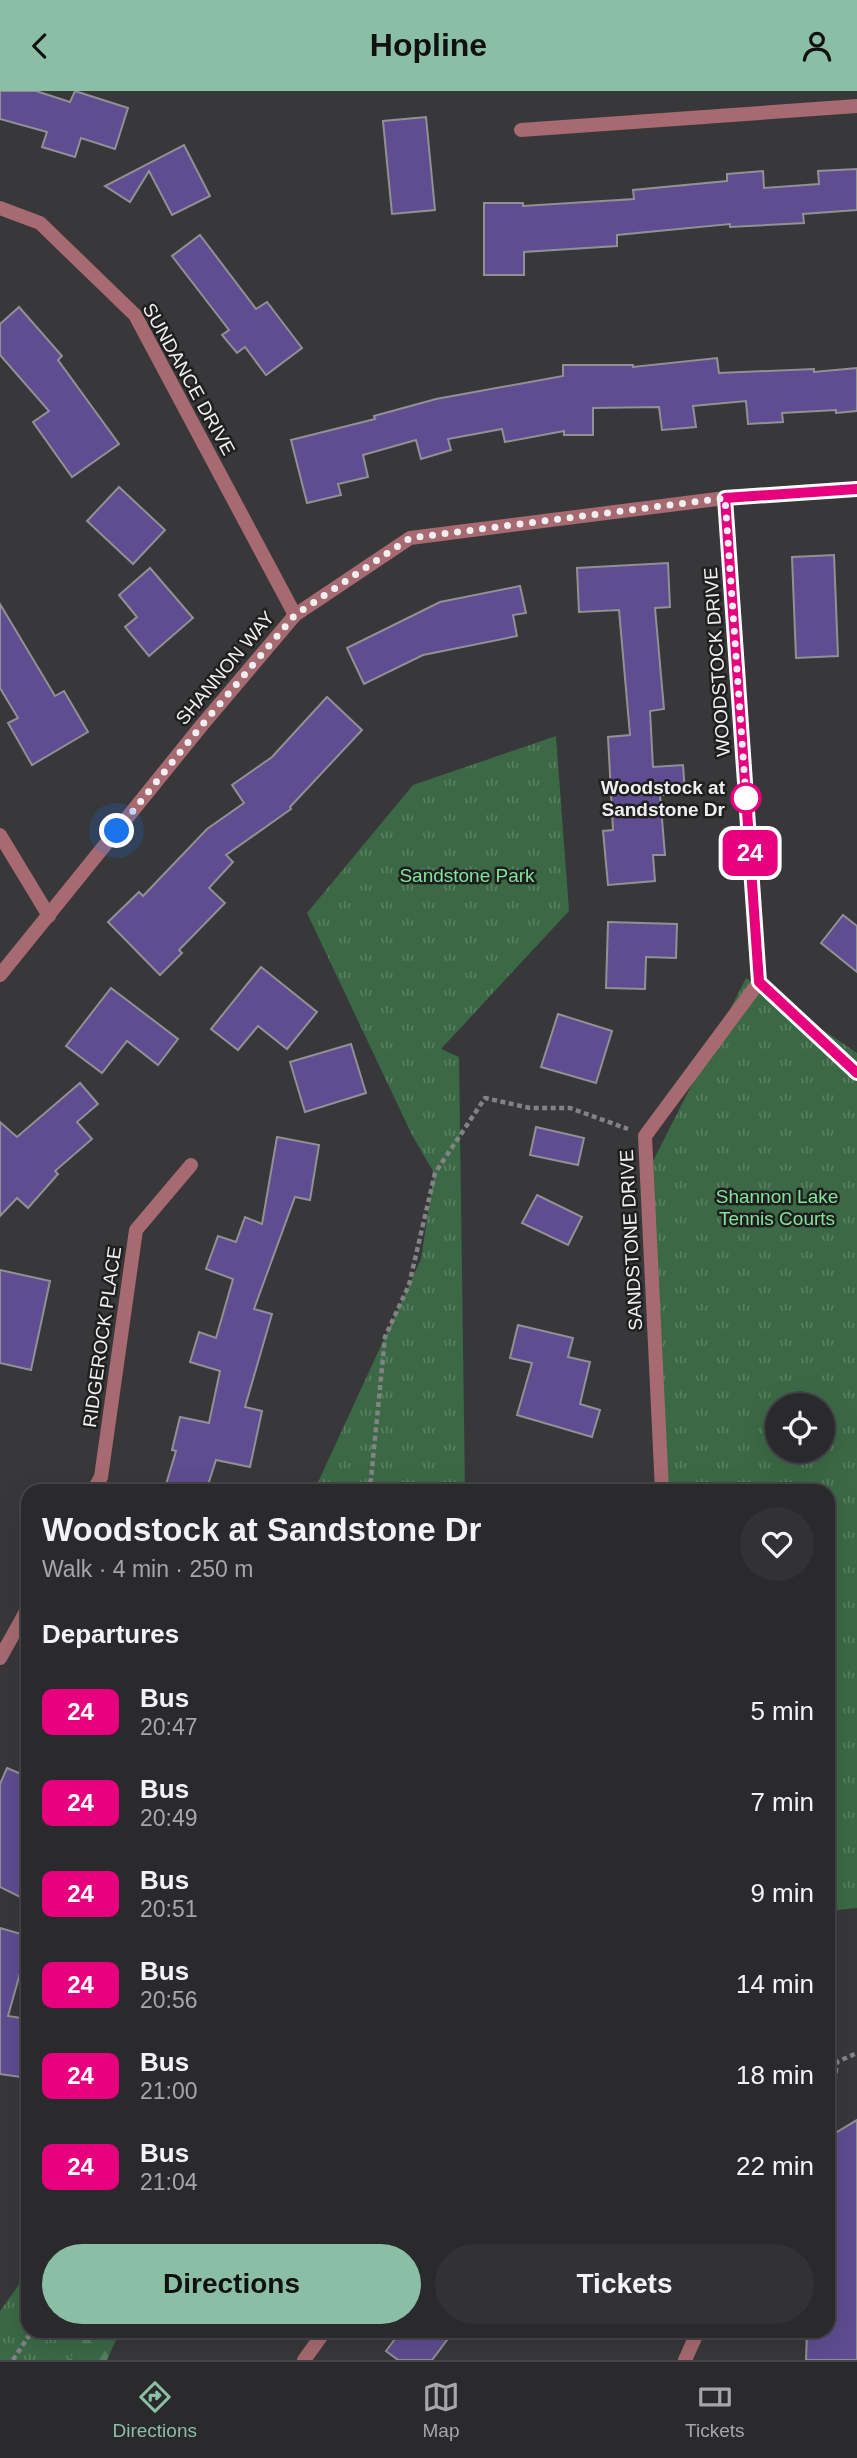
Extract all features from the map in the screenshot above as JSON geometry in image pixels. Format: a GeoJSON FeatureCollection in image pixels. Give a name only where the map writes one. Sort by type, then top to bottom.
{"type":"FeatureCollection","features":[{"type":"Feature","properties":{"kind":"street"},"geometry":{"type":"LineString","coordinates":[[521,130],[857,106]]}},
{"type":"Feature","properties":{"kind":"street","name":"SUNDANCE DRIVE"},"geometry":{"type":"LineString","coordinates":[[0,208],[40,223],[135,315],[295,615]]}},
{"type":"Feature","properties":{"kind":"street","name":"SHANNON WAY"},"geometry":{"type":"LineString","coordinates":[[0,975],[193,735],[295,615],[410,538],[725,498],[857,489]]}},
{"type":"Feature","properties":{"kind":"street","name":"WOODSTOCK DRIVE"},"geometry":{"type":"LineString","coordinates":[[725,498],[759,982]]}},
{"type":"Feature","properties":{"kind":"street"},"geometry":{"type":"LineString","coordinates":[[0,835],[49,916]]}},
{"type":"Feature","properties":{"kind":"street"},"geometry":{"type":"LineString","coordinates":[[759,982],[857,1073]]}},
{"type":"Feature","properties":{"kind":"street","name":"SANDSTONE DRIVE"},"geometry":{"type":"LineString","coordinates":[[662,1484],[645,1136],[759,982]]}},
{"type":"Feature","properties":{"kind":"street","name":"RIDGEROCK PLACE"},"geometry":{"type":"LineString","coordinates":[[97,1484],[101,1477],[136,1230],[191,1165]]}},
{"type":"Feature","properties":{"kind":"street"},"geometry":{"type":"LineString","coordinates":[[0,1658],[21,1620]]}},
{"type":"Feature","properties":{"kind":"street"},"geometry":{"type":"LineString","coordinates":[[304,2360],[320,2338]]}},
{"type":"Feature","properties":{"kind":"street"},"geometry":{"type":"LineString","coordinates":[[685,2360],[695,2338]]}},
{"type":"Feature","properties":{"kind":"path"},"geometry":{"type":"LineString","coordinates":[[370,1484],[385,1337],[409,1285],[435,1173],[485,1098],[530,1108],[570,1108],[645,1136]]}},
{"type":"Feature","properties":{"kind":"path"},"geometry":{"type":"LineString","coordinates":[[835,2078],[837,2062],[857,2053]]}},
{"type":"Feature","properties":{"kind":"path"},"geometry":{"type":"LineString","coordinates":[[13,2360],[27,2338]]}},
{"type":"Feature","properties":{"kind":"green space","name":"Sandstone Park"},"geometry":{"type":"Polygon","coordinates":[[[556,736],[569,911],[441,1049],[459,1057],[465,1484],[317,1484],[421,1259],[434,1173],[412,1135],[307,913],[413,785],[556,736]]]}},
{"type":"Feature","properties":{"kind":"green space","name":"Shannon Lake Tennis Courts"},"geometry":{"type":"Polygon","coordinates":[[[746,978],[857,1053],[857,1908],[835,1910],[835,1484],[665,1484],[652,1163],[746,978]]]}},
{"type":"Feature","properties":{"kind":"green space"},"geometry":{"type":"Polygon","coordinates":[[[21,2282],[21,2338],[85,2338],[69,2360],[0,2360],[0,2311],[21,2282]]]}},
{"type":"Feature","properties":{"kind":"green space"},"geometry":{"type":"Polygon","coordinates":[[[21,2338],[117,2338],[107,2360],[0,2360],[21,2338]]]}},
{"type":"Feature","properties":{"kind":"building"},"geometry":{"type":"Polygon","coordinates":[[[0,91],[36,91],[70,102],[75,91],[128,108],[115,149],[81,138],[75,157],[42,147],[47,132],[0,119],[0,91]]]}},
{"type":"Feature","properties":{"kind":"building"},"geometry":{"type":"Polygon","coordinates":[[[426,117],[435,210],[392,214],[383,121],[426,117]]]}},
{"type":"Feature","properties":{"kind":"building"},"geometry":{"type":"Polygon","coordinates":[[[184,145],[210,196],[172,215],[149,171],[130,202],[105,186],[184,145]]]}},
{"type":"Feature","properties":{"kind":"building"},"geometry":{"type":"Polygon","coordinates":[[[857,169],[857,210],[803,214],[804,223],[730,227],[730,224],[617,235],[617,246],[524,252],[524,275],[484,275],[484,203],[523,203],[523,206],[634,199],[633,190],[727,181],[727,174],[763,171],[764,188],[819,184],[818,171],[857,169]]]}},
{"type":"Feature","properties":{"kind":"building"},"geometry":{"type":"Polygon","coordinates":[[[200,235],[256,309],[267,302],[302,348],[266,375],[245,347],[237,353],[222,335],[229,330],[172,256],[200,235]]]}},
{"type":"Feature","properties":{"kind":"building"},"geometry":{"type":"Polygon","coordinates":[[[19,307],[62,356],[58,360],[119,444],[72,477],[33,422],[49,411],[0,355],[0,324],[19,307]]]}},
{"type":"Feature","properties":{"kind":"building"},"geometry":{"type":"Polygon","coordinates":[[[717,358],[719,373],[814,369],[814,372],[857,368],[857,411],[782,413],[783,422],[748,424],[746,401],[693,406],[696,427],[662,430],[659,407],[593,408],[593,435],[564,435],[564,431],[505,442],[502,429],[448,439],[451,450],[421,459],[416,440],[363,455],[368,477],[338,484],[341,495],[307,503],[291,440],[375,419],[374,416],[436,399],[563,376],[563,365],[633,367],[717,358]]]}},
{"type":"Feature","properties":{"kind":"building"},"geometry":{"type":"Polygon","coordinates":[[[119,487],[165,530],[133,564],[87,521],[119,487]]]}},
{"type":"Feature","properties":{"kind":"building"},"geometry":{"type":"Polygon","coordinates":[[[834,555],[838,656],[796,658],[792,557],[834,555]]]}},
{"type":"Feature","properties":{"kind":"building"},"geometry":{"type":"Polygon","coordinates":[[[668,563],[670,607],[655,608],[664,709],[650,711],[653,767],[683,765],[685,793],[660,795],[665,855],[653,855],[655,881],[608,885],[603,831],[613,830],[608,737],[630,735],[619,610],[579,612],[577,568],[668,563]]]}},
{"type":"Feature","properties":{"kind":"building"},"geometry":{"type":"Polygon","coordinates":[[[150,568],[193,618],[149,656],[125,627],[137,617],[119,595],[150,568]]]}},
{"type":"Feature","properties":{"kind":"building"},"geometry":{"type":"Polygon","coordinates":[[[520,586],[526,613],[513,615],[517,636],[423,655],[364,684],[347,648],[440,602],[520,586]]]}},
{"type":"Feature","properties":{"kind":"building"},"geometry":{"type":"Polygon","coordinates":[[[0,604],[55,696],[64,691],[88,732],[32,765],[8,723],[18,718],[0,688],[0,604]]]}},
{"type":"Feature","properties":{"kind":"building"},"geometry":{"type":"Polygon","coordinates":[[[327,697],[362,730],[291,809],[226,855],[233,862],[209,888],[225,903],[179,950],[182,953],[160,975],[108,922],[139,892],[143,896],[207,829],[244,803],[232,785],[272,757],[327,697]]]}},
{"type":"Feature","properties":{"kind":"building"},"geometry":{"type":"Polygon","coordinates":[[[843,915],[857,926],[857,972],[821,943],[843,915]]]}},
{"type":"Feature","properties":{"kind":"building"},"geometry":{"type":"Polygon","coordinates":[[[608,922],[677,924],[676,958],[646,957],[645,989],[606,988],[608,922]]]}},
{"type":"Feature","properties":{"kind":"building"},"geometry":{"type":"Polygon","coordinates":[[[261,967],[317,1012],[287,1049],[258,1026],[238,1050],[211,1029],[261,967]]]}},
{"type":"Feature","properties":{"kind":"building"},"geometry":{"type":"Polygon","coordinates":[[[111,988],[178,1039],[158,1065],[127,1041],[102,1073],[66,1046],[111,988]]]}},
{"type":"Feature","properties":{"kind":"building"},"geometry":{"type":"Polygon","coordinates":[[[558,1014],[612,1031],[596,1083],[541,1067],[558,1014]]]}},
{"type":"Feature","properties":{"kind":"building"},"geometry":{"type":"Polygon","coordinates":[[[351,1044],[366,1093],[305,1112],[290,1062],[351,1044]]]}},
{"type":"Feature","properties":{"kind":"building"},"geometry":{"type":"Polygon","coordinates":[[[80,1083],[98,1104],[77,1122],[92,1139],[55,1171],[58,1174],[28,1208],[17,1198],[0,1216],[0,1122],[17,1137],[80,1083]]]}},
{"type":"Feature","properties":{"kind":"building"},"geometry":{"type":"Polygon","coordinates":[[[536,1127],[584,1138],[578,1165],[530,1155],[536,1127]]]}},
{"type":"Feature","properties":{"kind":"building"},"geometry":{"type":"Polygon","coordinates":[[[277,1137],[319,1145],[310,1200],[295,1197],[254,1309],[272,1314],[245,1407],[262,1411],[250,1467],[216,1460],[208,1484],[166,1484],[176,1451],[172,1450],[180,1417],[209,1423],[220,1371],[190,1362],[199,1332],[216,1338],[233,1279],[206,1269],[218,1236],[236,1242],[245,1217],[262,1224],[277,1137]]]}},
{"type":"Feature","properties":{"kind":"building"},"geometry":{"type":"Polygon","coordinates":[[[537,1195],[582,1217],[568,1245],[522,1223],[537,1195]]]}},
{"type":"Feature","properties":{"kind":"building"},"geometry":{"type":"Polygon","coordinates":[[[0,1270],[50,1281],[31,1370],[0,1363],[0,1270]]]}},
{"type":"Feature","properties":{"kind":"building"},"geometry":{"type":"Polygon","coordinates":[[[518,1325],[573,1338],[568,1357],[590,1362],[580,1404],[600,1410],[592,1437],[517,1415],[532,1363],[510,1358],[518,1325]]]}},
{"type":"Feature","properties":{"kind":"building"},"geometry":{"type":"Polygon","coordinates":[[[7,1768],[21,1774],[21,1898],[0,1887],[0,1784],[7,1768]]]}},
{"type":"Feature","properties":{"kind":"building"},"geometry":{"type":"Polygon","coordinates":[[[0,1928],[21,1934],[21,1970],[8,2016],[21,2018],[21,2077],[0,2074],[0,1928]]]}},
{"type":"Feature","properties":{"kind":"building"},"geometry":{"type":"Polygon","coordinates":[[[857,2120],[857,2360],[806,2360],[807,2338],[835,2338],[837,2132],[857,2120]]]}},
{"type":"Feature","properties":{"kind":"building"},"geometry":{"type":"Polygon","coordinates":[[[396,2338],[447,2340],[432,2360],[398,2360],[386,2351],[396,2338]]]}},
{"type":"Feature","properties":{"kind":"bus line","name":"24"},"geometry":{"type":"LineString","coordinates":[[857,489],[725,498],[759,982],[857,1073]]}},
{"type":"Feature","properties":{"kind":"place","name":"Woodstock at Sandstone Dr"},"geometry":{"type":"Point","coordinates":[746,798]}},
{"type":"Feature","properties":{"kind":"route"},"geometry":{"type":"LineString","coordinates":[[117,831],[295,615],[410,538],[725,498],[746,798]]}}]}
